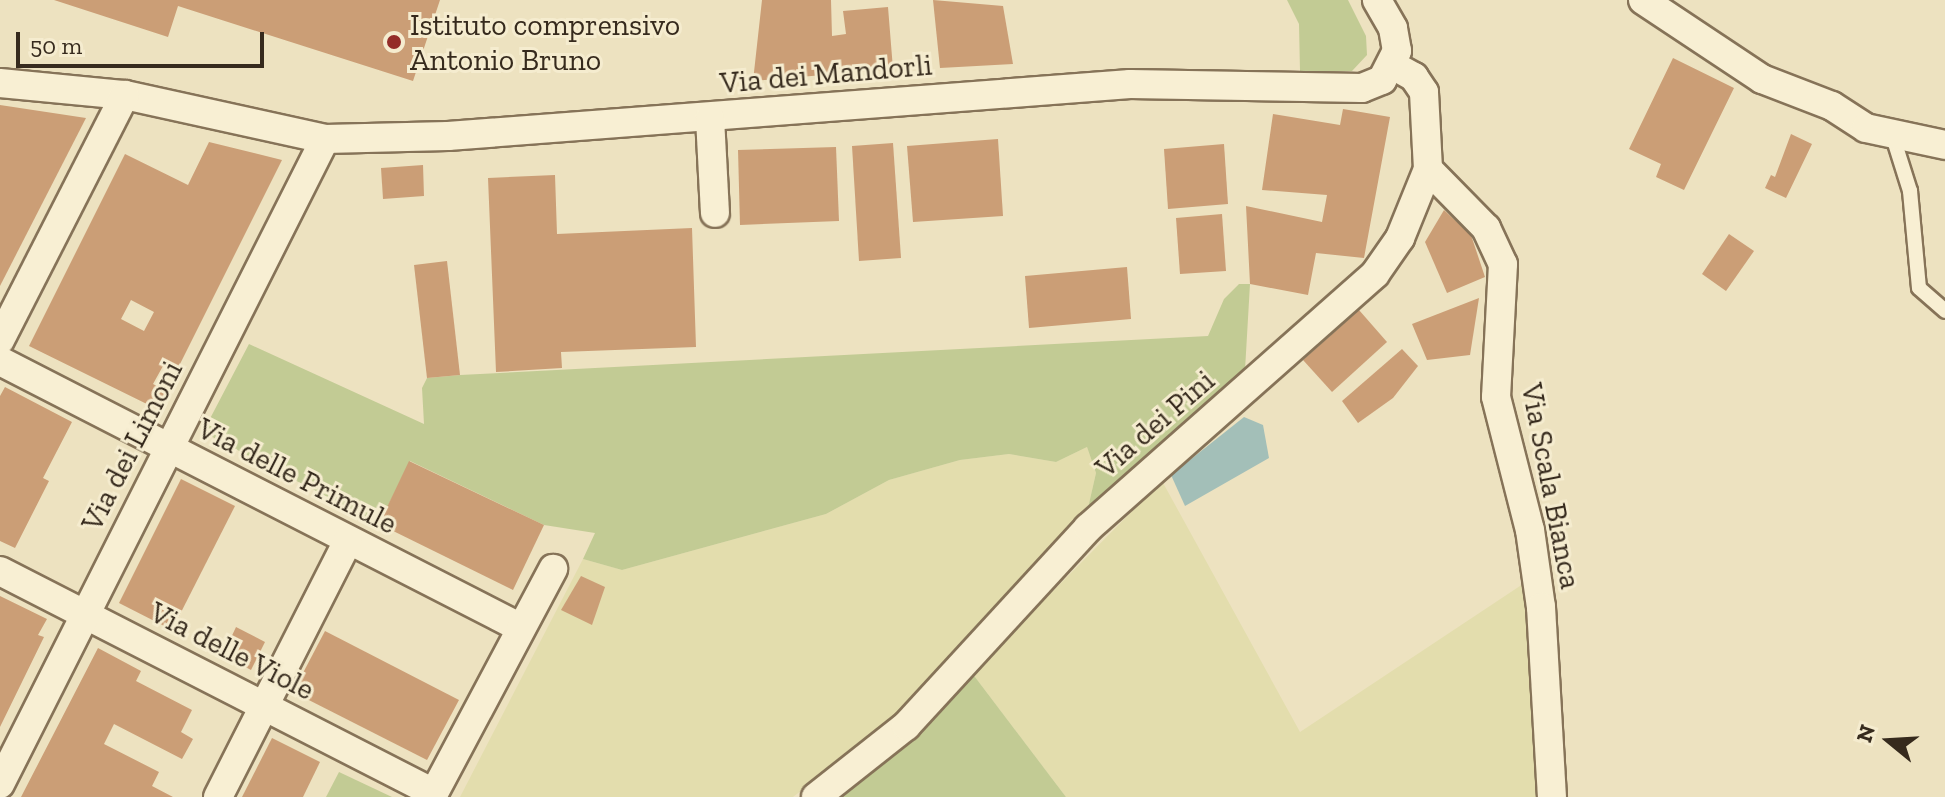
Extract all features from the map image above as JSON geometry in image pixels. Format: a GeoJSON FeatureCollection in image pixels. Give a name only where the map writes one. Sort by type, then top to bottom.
{"type":"FeatureCollection","features":[{"type":"Feature","properties":{"kind":"street"},"geometry":{"type":"LineString","coordinates":[[1643,0],[1730,62],[1893,137],[1945,145]]}},
{"type":"Feature","properties":{"kind":"street"},"geometry":{"type":"LineString","coordinates":[[1381,2],[1393,28],[1397,51],[1392,65]]}},
{"type":"Feature","properties":{"kind":"street","name":"Via dei Mandorli"},"geometry":{"type":"LineString","coordinates":[[0,83],[125,95],[325,139],[710,118],[1130,84],[1362,88],[1382,80],[1392,65]]}},
{"type":"Feature","properties":{"kind":"street","name":"Via dei Pini"},"geometry":{"type":"LineString","coordinates":[[816,797],[906,726],[1088,528],[1375,274],[1400,238],[1428,169],[1424,92],[1414,77],[1392,65]]}},
{"type":"Feature","properties":{"kind":"street"},"geometry":{"type":"LineString","coordinates":[[0,340],[125,95]]}},
{"type":"Feature","properties":{"kind":"street"},"geometry":{"type":"LineString","coordinates":[[710,118],[715,213]]}},
{"type":"Feature","properties":{"kind":"street","name":"Via dei Limoni"},"geometry":{"type":"LineString","coordinates":[[0,784],[325,139]]}},
{"type":"Feature","properties":{"kind":"street","name":"Via Scala Bianca"},"geometry":{"type":"LineString","coordinates":[[1428,169],[1486,228],[1503,264],[1496,397],[1536,576],[1552,797]]}},
{"type":"Feature","properties":{"kind":"street","name":"Via delle Primule"},"geometry":{"type":"LineString","coordinates":[[0,361],[521,628]]}},
{"type":"Feature","properties":{"kind":"street"},"geometry":{"type":"LineString","coordinates":[[218,797],[348,541]]}},
{"type":"Feature","properties":{"kind":"street"},"geometry":{"type":"LineString","coordinates":[[521,628],[553,569]]}},
{"type":"Feature","properties":{"kind":"street","name":"Via delle Viole"},"geometry":{"type":"LineString","coordinates":[[0,571],[434,793],[521,628]]}},
{"type":"Feature","properties":{"kind":"lane"},"geometry":{"type":"LineString","coordinates":[[1893,137],[1910,191],[1919,288],[1945,311]]}},
{"type":"Feature","properties":{"kind":"shaded area"},"geometry":{"type":"Polygon","coordinates":[[[1087,447],[1096,473],[1088,508],[896,718],[793,797],[460,797],[583,559],[622,570],[826,514],[889,480],[960,460],[1009,454],[1056,462],[1087,447]]]}},
{"type":"Feature","properties":{"kind":"shaded area"},"geometry":{"type":"Polygon","coordinates":[[[1162,481],[1300,732],[1526,582],[1538,797],[1066,797],[972,673],[1162,481]]]}},
{"type":"Feature","properties":{"kind":"green space"},"geometry":{"type":"Polygon","coordinates":[[[1287,0],[1348,0],[1366,36],[1367,55],[1352,71],[1300,71],[1299,24],[1287,0]]]}},
{"type":"Feature","properties":{"kind":"green space"},"geometry":{"type":"Polygon","coordinates":[[[1239,284],[1250,284],[1245,370],[1088,508],[1096,473],[1087,447],[1056,462],[1009,454],[960,460],[889,480],[826,514],[622,570],[583,559],[595,533],[544,525],[410,461],[379,524],[203,432],[249,344],[424,424],[422,388],[427,378],[1208,336],[1224,299],[1239,284]]]}},
{"type":"Feature","properties":{"kind":"green space"},"geometry":{"type":"Polygon","coordinates":[[[972,673],[1066,797],[838,797],[972,673]]]}},
{"type":"Feature","properties":{"kind":"green space"},"geometry":{"type":"Polygon","coordinates":[[[339,772],[392,797],[326,797],[339,772]]]}},
{"type":"Feature","properties":{"kind":"water"},"geometry":{"type":"Polygon","coordinates":[[[1244,417],[1263,425],[1269,458],[1185,506],[1171,475],[1244,417]]]}},
{"type":"Feature","properties":{"kind":"building"},"geometry":{"type":"Polygon","coordinates":[[[54,0],[440,0],[413,81],[178,6],[168,37],[54,0]]]}},
{"type":"Feature","properties":{"kind":"building"},"geometry":{"type":"Polygon","coordinates":[[[762,0],[831,0],[832,36],[846,34],[843,11],[888,7],[893,69],[753,81],[762,0]]]}},
{"type":"Feature","properties":{"kind":"building"},"geometry":{"type":"Polygon","coordinates":[[[933,0],[1003,6],[1013,64],[940,68],[933,0]]]}},
{"type":"Feature","properties":{"kind":"building"},"geometry":{"type":"Polygon","coordinates":[[[1673,58],[1734,88],[1684,190],[1656,177],[1661,164],[1629,149],[1673,58]]]}},
{"type":"Feature","properties":{"kind":"building"},"geometry":{"type":"Polygon","coordinates":[[[0,105],[86,118],[0,286],[0,105]]]}},
{"type":"Feature","properties":{"kind":"building"},"geometry":{"type":"Polygon","coordinates":[[[1343,109],[1390,117],[1364,258],[1316,253],[1308,295],[1250,284],[1246,206],[1322,222],[1327,195],[1262,190],[1273,114],[1340,125],[1343,109]]]}},
{"type":"Feature","properties":{"kind":"building"},"geometry":{"type":"Polygon","coordinates":[[[1791,134],[1812,144],[1786,198],[1765,188],[1771,175],[1775,177],[1791,134]]]}},
{"type":"Feature","properties":{"kind":"building"},"geometry":{"type":"Polygon","coordinates":[[[998,139],[1003,216],[913,222],[907,146],[998,139]]]}},
{"type":"Feature","properties":{"kind":"building"},"geometry":{"type":"Polygon","coordinates":[[[209,142],[282,160],[176,372],[163,366],[153,384],[166,391],[157,409],[29,346],[125,154],[188,185],[209,142]],[[131,300],[121,319],[144,331],[154,312],[131,300]]]}},
{"type":"Feature","properties":{"kind":"building"},"geometry":{"type":"Polygon","coordinates":[[[893,143],[901,258],[859,261],[852,146],[893,143]]]}},
{"type":"Feature","properties":{"kind":"building"},"geometry":{"type":"Polygon","coordinates":[[[1224,144],[1228,204],[1168,209],[1164,149],[1224,144]]]}},
{"type":"Feature","properties":{"kind":"building"},"geometry":{"type":"Polygon","coordinates":[[[836,147],[839,221],[740,225],[738,150],[836,147]]]}},
{"type":"Feature","properties":{"kind":"building"},"geometry":{"type":"Polygon","coordinates":[[[423,165],[424,196],[383,199],[381,168],[423,165]]]}},
{"type":"Feature","properties":{"kind":"building"},"geometry":{"type":"Polygon","coordinates":[[[555,175],[557,234],[692,228],[696,347],[561,352],[562,368],[496,372],[488,178],[555,175]]]}},
{"type":"Feature","properties":{"kind":"building"},"geometry":{"type":"Polygon","coordinates":[[[1444,210],[1471,235],[1485,277],[1447,293],[1425,242],[1444,210]]]}},
{"type":"Feature","properties":{"kind":"building"},"geometry":{"type":"Polygon","coordinates":[[[1222,214],[1226,271],[1180,274],[1176,218],[1222,214]]]}},
{"type":"Feature","properties":{"kind":"building"},"geometry":{"type":"Polygon","coordinates":[[[1729,234],[1754,251],[1726,291],[1702,274],[1729,234]]]}},
{"type":"Feature","properties":{"kind":"building"},"geometry":{"type":"Polygon","coordinates":[[[447,261],[460,375],[427,378],[414,265],[447,261]]]}},
{"type":"Feature","properties":{"kind":"building"},"geometry":{"type":"Polygon","coordinates":[[[1127,267],[1131,319],[1029,328],[1025,276],[1127,267]]]}},
{"type":"Feature","properties":{"kind":"building"},"geometry":{"type":"Polygon","coordinates":[[[1479,298],[1470,355],[1427,360],[1412,324],[1479,298]]]}},
{"type":"Feature","properties":{"kind":"building"},"geometry":{"type":"Polygon","coordinates":[[[1359,310],[1387,342],[1332,392],[1303,360],[1359,310]]]}},
{"type":"Feature","properties":{"kind":"building"},"geometry":{"type":"Polygon","coordinates":[[[1402,349],[1418,366],[1393,398],[1358,423],[1342,401],[1402,349]]]}},
{"type":"Feature","properties":{"kind":"building"},"geometry":{"type":"Polygon","coordinates":[[[5,387],[72,422],[43,478],[49,481],[15,548],[0,541],[0,396],[5,387]]]}},
{"type":"Feature","properties":{"kind":"building"},"geometry":{"type":"Polygon","coordinates":[[[409,461],[544,525],[513,590],[379,524],[409,461]]]}},
{"type":"Feature","properties":{"kind":"building"},"geometry":{"type":"Polygon","coordinates":[[[181,479],[235,506],[172,630],[119,603],[181,479]]]}},
{"type":"Feature","properties":{"kind":"building"},"geometry":{"type":"Polygon","coordinates":[[[581,576],[605,587],[592,625],[561,610],[581,576]]]}},
{"type":"Feature","properties":{"kind":"building"},"geometry":{"type":"Polygon","coordinates":[[[0,596],[47,619],[38,635],[44,637],[0,727],[0,596]]]}},
{"type":"Feature","properties":{"kind":"building"},"geometry":{"type":"Polygon","coordinates":[[[236,627],[265,642],[251,670],[223,655],[236,627]]]}},
{"type":"Feature","properties":{"kind":"building"},"geometry":{"type":"Polygon","coordinates":[[[325,631],[459,700],[427,760],[293,692],[325,631]]]}},
{"type":"Feature","properties":{"kind":"building"},"geometry":{"type":"Polygon","coordinates":[[[98,648],[141,671],[136,681],[192,710],[181,732],[193,739],[182,759],[114,724],[104,744],[159,772],[152,786],[173,797],[21,797],[98,648]]]}},
{"type":"Feature","properties":{"kind":"building"},"geometry":{"type":"Polygon","coordinates":[[[272,738],[320,762],[303,797],[242,797],[272,738]]]}},
{"type":"Feature","properties":{"kind":"place","name":"Istituto comprensivo Antonio Bruno"},"geometry":{"type":"Point","coordinates":[394,42]}}]}
